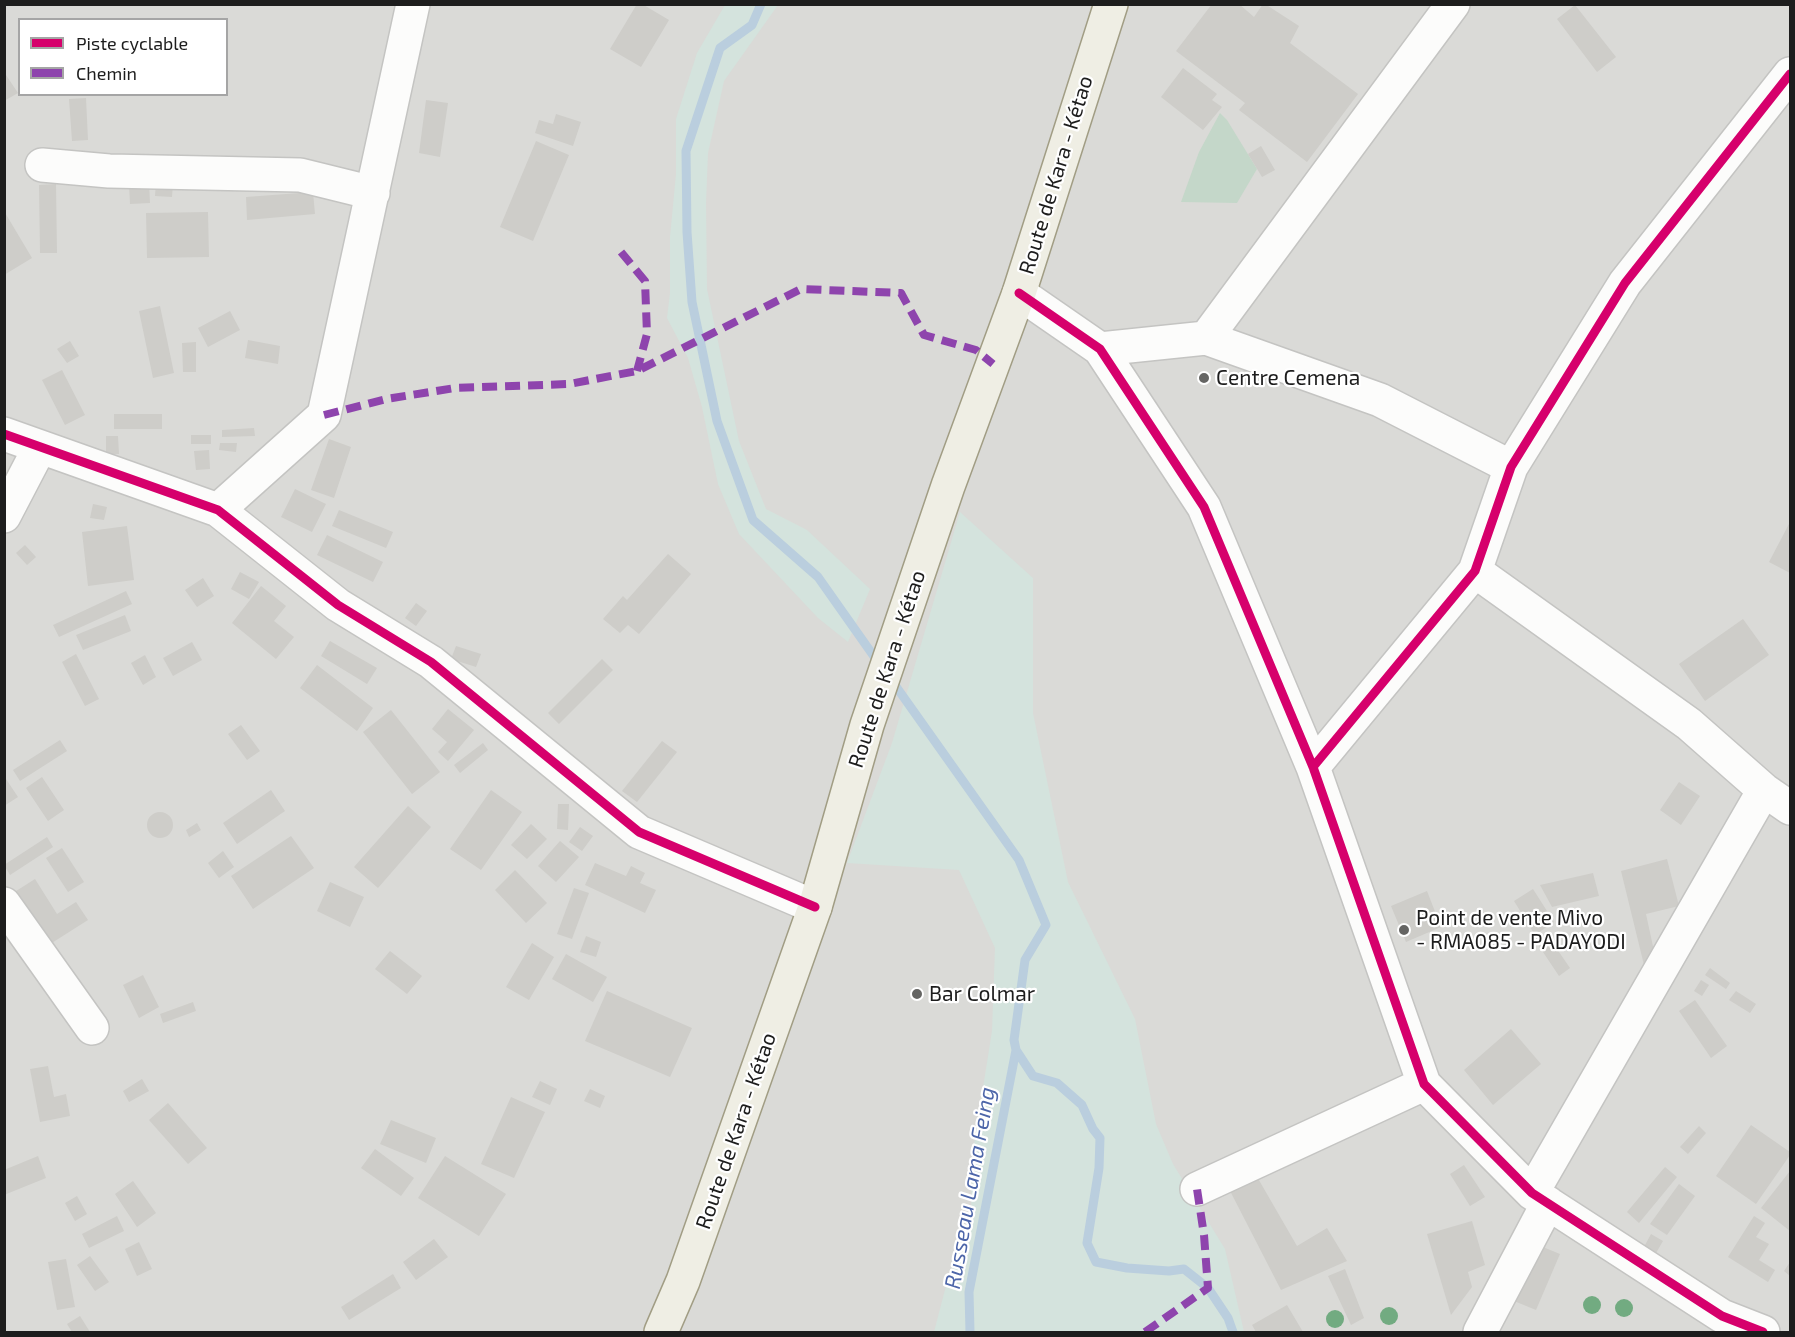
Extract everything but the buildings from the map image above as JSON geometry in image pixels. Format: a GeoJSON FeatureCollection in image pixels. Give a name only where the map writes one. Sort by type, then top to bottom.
{"type":"FeatureCollection","features":[{"type":"Feature","properties":{"kind":"main road","name":"Route de Kara - Kétao"},"geometry":{"type":"LineString","coordinates":[[661,1332],[683,1281],[815,907],[867,725],[948,486],[1019,293],[1111,4]]}},
{"type":"Feature","properties":{"kind":"street"},"geometry":{"type":"LineString","coordinates":[[218,510],[324,415],[413,4]]}},
{"type":"Feature","properties":{"kind":"street"},"geometry":{"type":"LineString","coordinates":[[1206,338],[1453,4]]}},
{"type":"Feature","properties":{"kind":"street"},"geometry":{"type":"LineString","coordinates":[[1313,767],[1475,571],[1511,467],[1625,283],[1791,75]]}},
{"type":"Feature","properties":{"kind":"street"},"geometry":{"type":"LineString","coordinates":[[42,165],[109,171],[300,175],[373,193]]}},
{"type":"Feature","properties":{"kind":"street"},"geometry":{"type":"LineString","coordinates":[[1019,293],[1100,349],[1204,507],[1313,767],[1424,1084],[1540,1198],[1722,1316],[1763,1332]]}},
{"type":"Feature","properties":{"kind":"street"},"geometry":{"type":"LineString","coordinates":[[1100,349],[1206,338],[1380,400],[1511,467]]}},
{"type":"Feature","properties":{"kind":"street"},"geometry":{"type":"LineString","coordinates":[[4,434],[218,510],[338,605],[431,662],[639,832],[815,907]]}},
{"type":"Feature","properties":{"kind":"street"},"geometry":{"type":"LineString","coordinates":[[4,516],[40,447]]}},
{"type":"Feature","properties":{"kind":"street"},"geometry":{"type":"LineString","coordinates":[[1475,571],[1689,724],[1764,790],[1791,808]]}},
{"type":"Feature","properties":{"kind":"street"},"geometry":{"type":"LineString","coordinates":[[1480,1332],[1540,1198],[1764,790]]}},
{"type":"Feature","properties":{"kind":"street"},"geometry":{"type":"LineString","coordinates":[[4,904],[92,1028]]}},
{"type":"Feature","properties":{"kind":"street"},"geometry":{"type":"LineString","coordinates":[[1197,1189],[1424,1084]]}},
{"type":"Feature","properties":{"kind":"shaded area"},"geometry":{"type":"Polygon","coordinates":[[[5,5],[1790,5],[1790,1332],[5,1332],[5,5]]]}},
{"type":"Feature","properties":{"kind":"shaded area"},"geometry":{"type":"Polygon","coordinates":[[[725,5],[778,5],[724,81],[708,153],[707,289],[739,441],[766,509],[807,530],[870,589],[848,642],[818,618],[739,534],[718,484],[702,407],[688,358],[667,318],[670,293],[670,237],[676,174],[676,119],[697,53],[725,5]]]}},
{"type":"Feature","properties":{"kind":"shaded area"},"geometry":{"type":"Polygon","coordinates":[[[960,512],[1033,578],[1033,713],[1068,882],[1135,1019],[1156,1124],[1173,1164],[1225,1249],[1244,1332],[934,1332],[947,1282],[971,1216],[972,1157],[992,1031],[995,948],[959,870],[847,863],[892,743],[960,512]]]}},
{"type":"Feature","properties":{"kind":"green space"},"geometry":{"type":"Polygon","coordinates":[[[1220,113],[1227,120],[1257,169],[1237,203],[1181,202],[1199,152],[1220,113]]]}},
{"type":"Feature","properties":{"kind":"waterway"},"geometry":{"type":"LineString","coordinates":[[761,4],[752,25],[720,48],[686,151],[687,232],[692,302],[717,421],[753,520],[818,577],[880,665]]}},
{"type":"Feature","properties":{"kind":"waterway","name":"Russeau Lama Feing"},"geometry":{"type":"LineString","coordinates":[[890,678],[1019,860],[1046,925],[1025,960],[1014,1040],[1016,1050],[969,1292],[970,1332]]}},
{"type":"Feature","properties":{"kind":"waterway","name":"Russeau Lama Feing"},"geometry":{"type":"LineString","coordinates":[[1016,1050],[1033,1076],[1057,1083],[1082,1105],[1093,1129],[1100,1138],[1099,1168],[1087,1243],[1096,1262],[1127,1268],[1169,1271],[1184,1269],[1208,1288],[1228,1318],[1233,1332]]}},
{"type":"Feature","properties":{"kind":"marked path"},"geometry":{"type":"LineString","coordinates":[[621,252],[645,281],[647,334],[637,371]]}},
{"type":"Feature","properties":{"kind":"marked path"},"geometry":{"type":"LineString","coordinates":[[324,415],[386,399],[455,388],[569,384],[637,371],[801,289],[901,293],[924,335],[976,350],[993,364]]}},
{"type":"Feature","properties":{"kind":"marked path"},"geometry":{"type":"LineString","coordinates":[[1145,1332],[1208,1288],[1204,1235],[1197,1189]]}},
{"type":"Feature","properties":{"kind":"cycle path"},"geometry":{"type":"LineString","coordinates":[[1313,767],[1475,571],[1511,467],[1625,283],[1790,74]]}},
{"type":"Feature","properties":{"kind":"cycle path"},"geometry":{"type":"LineString","coordinates":[[1019,293],[1100,349],[1204,507],[1313,767],[1424,1084],[1532,1193],[1722,1316],[1763,1332]]}},
{"type":"Feature","properties":{"kind":"cycle path"},"geometry":{"type":"LineString","coordinates":[[4,434],[218,510],[338,605],[431,662],[639,832],[815,907]]}},
{"type":"Feature","properties":{"kind":"place","name":"Centre Cemena"},"geometry":{"type":"Point","coordinates":[1204,378]}},
{"type":"Feature","properties":{"kind":"place","name":"Point de vente Mivo - RMA085 - PADAYODI"},"geometry":{"type":"Point","coordinates":[1404,930]}},
{"type":"Feature","properties":{"kind":"place","name":"Bar Colmar"},"geometry":{"type":"Point","coordinates":[917,994]}}]}
